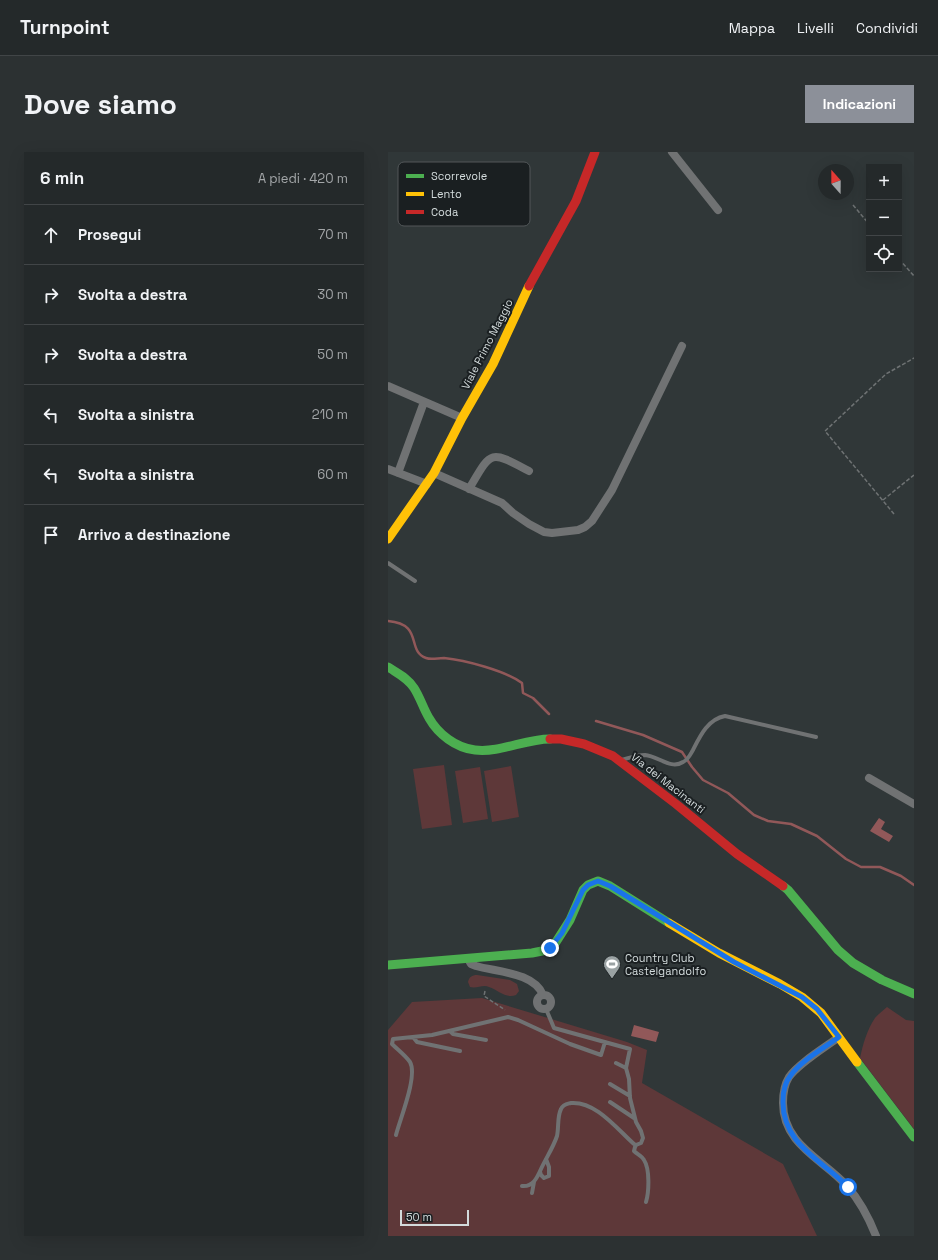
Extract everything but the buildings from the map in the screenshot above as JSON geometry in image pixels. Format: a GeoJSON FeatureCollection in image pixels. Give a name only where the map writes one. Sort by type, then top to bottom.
{"type":"FeatureCollection","features":[{"type":"Feature","properties":{"kind":"street","name":"Viale Primo Maggio"},"geometry":{"type":"LineString","coordinates":[[388,539],[434,473],[462,418],[498,355],[540,264],[572,209],[595,152]]}},
{"type":"Feature","properties":{"kind":"street"},"geometry":{"type":"LineString","coordinates":[[672,152],[718,210]]}},
{"type":"Feature","properties":{"kind":"street"},"geometry":{"type":"LineString","coordinates":[[434,473],[502,503],[514,514],[544,532],[552,533],[578,530],[585,527],[592,521],[612,490],[682,346]]}},
{"type":"Feature","properties":{"kind":"street"},"geometry":{"type":"LineString","coordinates":[[388,386],[462,418]]}},
{"type":"Feature","properties":{"kind":"street"},"geometry":{"type":"LineString","coordinates":[[398,473],[424,402]]}},
{"type":"Feature","properties":{"kind":"street"},"geometry":{"type":"LineString","coordinates":[[469,489],[484,463],[488,459],[495,456],[505,459],[529,471]]}},
{"type":"Feature","properties":{"kind":"street"},"geometry":{"type":"LineString","coordinates":[[388,469],[427,484]]}},
{"type":"Feature","properties":{"kind":"street","name":"Via dei Macinanti"},"geometry":{"type":"LineString","coordinates":[[388,667],[405,678],[414,687],[429,718],[438,730],[451,741],[462,746],[475,750],[494,749],[541,740],[561,739],[578,742],[595,748],[620,761],[737,854],[788,890],[838,950],[853,963],[886,982],[914,994]]}},
{"type":"Feature","properties":{"kind":"street"},"geometry":{"type":"LineString","coordinates":[[869,778],[914,804]]}},
{"type":"Feature","properties":{"kind":"street"},"geometry":{"type":"LineString","coordinates":[[388,965],[536,953],[547,950],[556,942],[562,933],[583,890],[588,885],[598,881],[610,886],[734,962],[802,997],[817,1009],[914,1137]]}},
{"type":"Feature","properties":{"kind":"street"},"geometry":{"type":"LineString","coordinates":[[468,959],[476,966],[514,974],[536,985],[541,990],[543,995],[548,996],[551,999],[551,1004],[546,1009]]}},
{"type":"Feature","properties":{"kind":"street"},"geometry":{"type":"LineString","coordinates":[[839,1037],[801,1065],[788,1078],[783,1097],[785,1121],[792,1135],[801,1145],[848,1187],[865,1211],[876,1236]]}},
{"type":"Feature","properties":{"kind":"lane"},"geometry":{"type":"LineString","coordinates":[[388,563],[416,581]]}},
{"type":"Feature","properties":{"kind":"lane"},"geometry":{"type":"LineString","coordinates":[[620,761],[641,755],[654,757],[673,765],[680,764],[690,756],[709,724],[717,718],[725,716],[816,737]]}},
{"type":"Feature","properties":{"kind":"lane"},"geometry":{"type":"LineString","coordinates":[[546,1009],[554,1028],[630,1049],[626,1068],[629,1078],[630,1096],[635,1118],[643,1138],[641,1143],[636,1145],[634,1151],[643,1158],[646,1166],[648,1190],[646,1202]]}},
{"type":"Feature","properties":{"kind":"lane"},"geometry":{"type":"LineString","coordinates":[[396,1135],[410,1088],[413,1072],[410,1062],[392,1044],[395,1038],[413,1038],[508,1017],[518,1020],[570,1044],[601,1055],[605,1042]]}},
{"type":"Feature","properties":{"kind":"lane"},"geometry":{"type":"LineString","coordinates":[[450,1031],[453,1034],[486,1040]]}},
{"type":"Feature","properties":{"kind":"lane"},"geometry":{"type":"LineString","coordinates":[[413,1038],[417,1042],[460,1051]]}},
{"type":"Feature","properties":{"kind":"lane"},"geometry":{"type":"LineString","coordinates":[[616,1063],[626,1068]]}},
{"type":"Feature","properties":{"kind":"lane"},"geometry":{"type":"LineString","coordinates":[[610,1084],[630,1096]]}},
{"type":"Feature","properties":{"kind":"lane"},"geometry":{"type":"LineString","coordinates":[[610,1102],[635,1118]]}},
{"type":"Feature","properties":{"kind":"lane"},"geometry":{"type":"LineString","coordinates":[[522,1186],[527,1186],[534,1181],[540,1172],[556,1136],[560,1111],[564,1105],[580,1103],[597,1110],[636,1145]]}},
{"type":"Feature","properties":{"kind":"lane"},"geometry":{"type":"LineString","coordinates":[[540,1172],[544,1178],[549,1176],[549,1167],[546,1159]]}},
{"type":"Feature","properties":{"kind":"lane"},"geometry":{"type":"LineString","coordinates":[[532,1193],[534,1181]]}},
{"type":"Feature","properties":{"kind":"path"},"geometry":{"type":"LineString","coordinates":[[853,205],[866,220]]}},
{"type":"Feature","properties":{"kind":"path"},"geometry":{"type":"LineString","coordinates":[[902,262],[914,276]]}},
{"type":"Feature","properties":{"kind":"path"},"geometry":{"type":"LineString","coordinates":[[894,514],[825,431],[886,374],[914,358]]}},
{"type":"Feature","properties":{"kind":"path"},"geometry":{"type":"LineString","coordinates":[[883,500],[914,475]]}},
{"type":"Feature","properties":{"kind":"path"},"geometry":{"type":"LineString","coordinates":[[485,991],[484,996],[507,1012],[508,1017]]}},
{"type":"Feature","properties":{"kind":"shaded area"},"geometry":{"type":"Polygon","coordinates":[[[444,765],[452,825],[422,829],[413,769],[444,765]]]}},
{"type":"Feature","properties":{"kind":"shaded area"},"geometry":{"type":"Polygon","coordinates":[[[511,766],[519,817],[492,822],[484,771],[511,766]]]}},
{"type":"Feature","properties":{"kind":"shaded area"},"geometry":{"type":"Polygon","coordinates":[[[480,767],[488,819],[463,823],[455,771],[480,767]]]}},
{"type":"Feature","properties":{"kind":"shaded area"},"geometry":{"type":"Polygon","coordinates":[[[879,818],[885,822],[881,829],[893,836],[889,842],[870,831],[879,818]]]}},
{"type":"Feature","properties":{"kind":"shaded area"},"geometry":{"type":"Polygon","coordinates":[[[477,975],[510,980],[517,984],[519,991],[516,995],[509,996],[487,986],[470,987],[468,982],[469,979],[472,976],[477,975]]]}},
{"type":"Feature","properties":{"kind":"shaded area"},"geometry":{"type":"Polygon","coordinates":[[[482,998],[627,1042],[647,1050],[642,1083],[783,1164],[817,1236],[388,1236],[388,1030],[412,1002],[482,998]]]}},
{"type":"Feature","properties":{"kind":"shaded area"},"geometry":{"type":"Polygon","coordinates":[[[887,1007],[906,1020],[914,1021],[914,1129],[860,1058],[862,1048],[872,1023],[887,1007]]]}},
{"type":"Feature","properties":{"kind":"shaded area"},"geometry":{"type":"Polygon","coordinates":[[[634,1025],[659,1032],[656,1042],[631,1036],[634,1025]]]}},
{"type":"Feature","properties":{"kind":"waterway"},"geometry":{"type":"LineString","coordinates":[[388,621],[399,623],[411,632],[420,655],[432,659],[444,658],[463,661],[506,674],[522,683],[523,693],[533,698],[549,714]]}},
{"type":"Feature","properties":{"kind":"waterway"},"geometry":{"type":"LineString","coordinates":[[596,721],[643,735],[682,752],[703,780],[728,793],[754,815],[768,821],[791,824],[817,836],[846,859],[861,867],[880,867],[901,876],[914,885]]}},
{"type":"Feature","properties":{"kind":"traffic: fast"},"geometry":{"type":"LineString","coordinates":[[388,667],[412,684],[433,724],[442,735],[454,743],[468,749],[494,750],[531,741],[550,739]]}},
{"type":"Feature","properties":{"kind":"traffic: fast"},"geometry":{"type":"LineString","coordinates":[[388,965],[532,953],[547,950],[556,942],[570,920],[583,890],[588,885],[598,881],[610,886],[669,923]]}},
{"type":"Feature","properties":{"kind":"traffic: fast"},"geometry":{"type":"LineString","coordinates":[[783,886],[838,950],[853,963],[882,980],[914,994]]}},
{"type":"Feature","properties":{"kind":"traffic: fast"},"geometry":{"type":"LineString","coordinates":[[857,1062],[914,1137]]}},
{"type":"Feature","properties":{"kind":"traffic: slow"},"geometry":{"type":"LineString","coordinates":[[388,539],[434,473],[462,418],[493,364],[529,286]]}},
{"type":"Feature","properties":{"kind":"traffic: slow"},"geometry":{"type":"LineString","coordinates":[[669,923],[719,953],[802,997],[821,1013],[857,1062]]}},
{"type":"Feature","properties":{"kind":"traffic: jam"},"geometry":{"type":"LineString","coordinates":[[529,286],[576,201],[595,152]]}},
{"type":"Feature","properties":{"kind":"traffic: jam"},"geometry":{"type":"LineString","coordinates":[[550,739],[561,739],[584,744],[613,756],[676,804],[737,854],[783,886]]}},
{"type":"Feature","properties":{"kind":"place","name":"Country Club Castelgandolfo"},"geometry":{"type":"Point","coordinates":[612,979]}},
{"type":"Feature","properties":{"kind":"route"},"geometry":{"type":"LineString","coordinates":[[550,948],[556,942],[570,920],[583,890],[588,885],[598,881],[610,886],[734,962],[792,991],[810,1003],[821,1013],[839,1037],[801,1065],[788,1078],[783,1097],[785,1121],[792,1135],[801,1145],[812,1156],[836,1174],[848,1187]]}}]}
